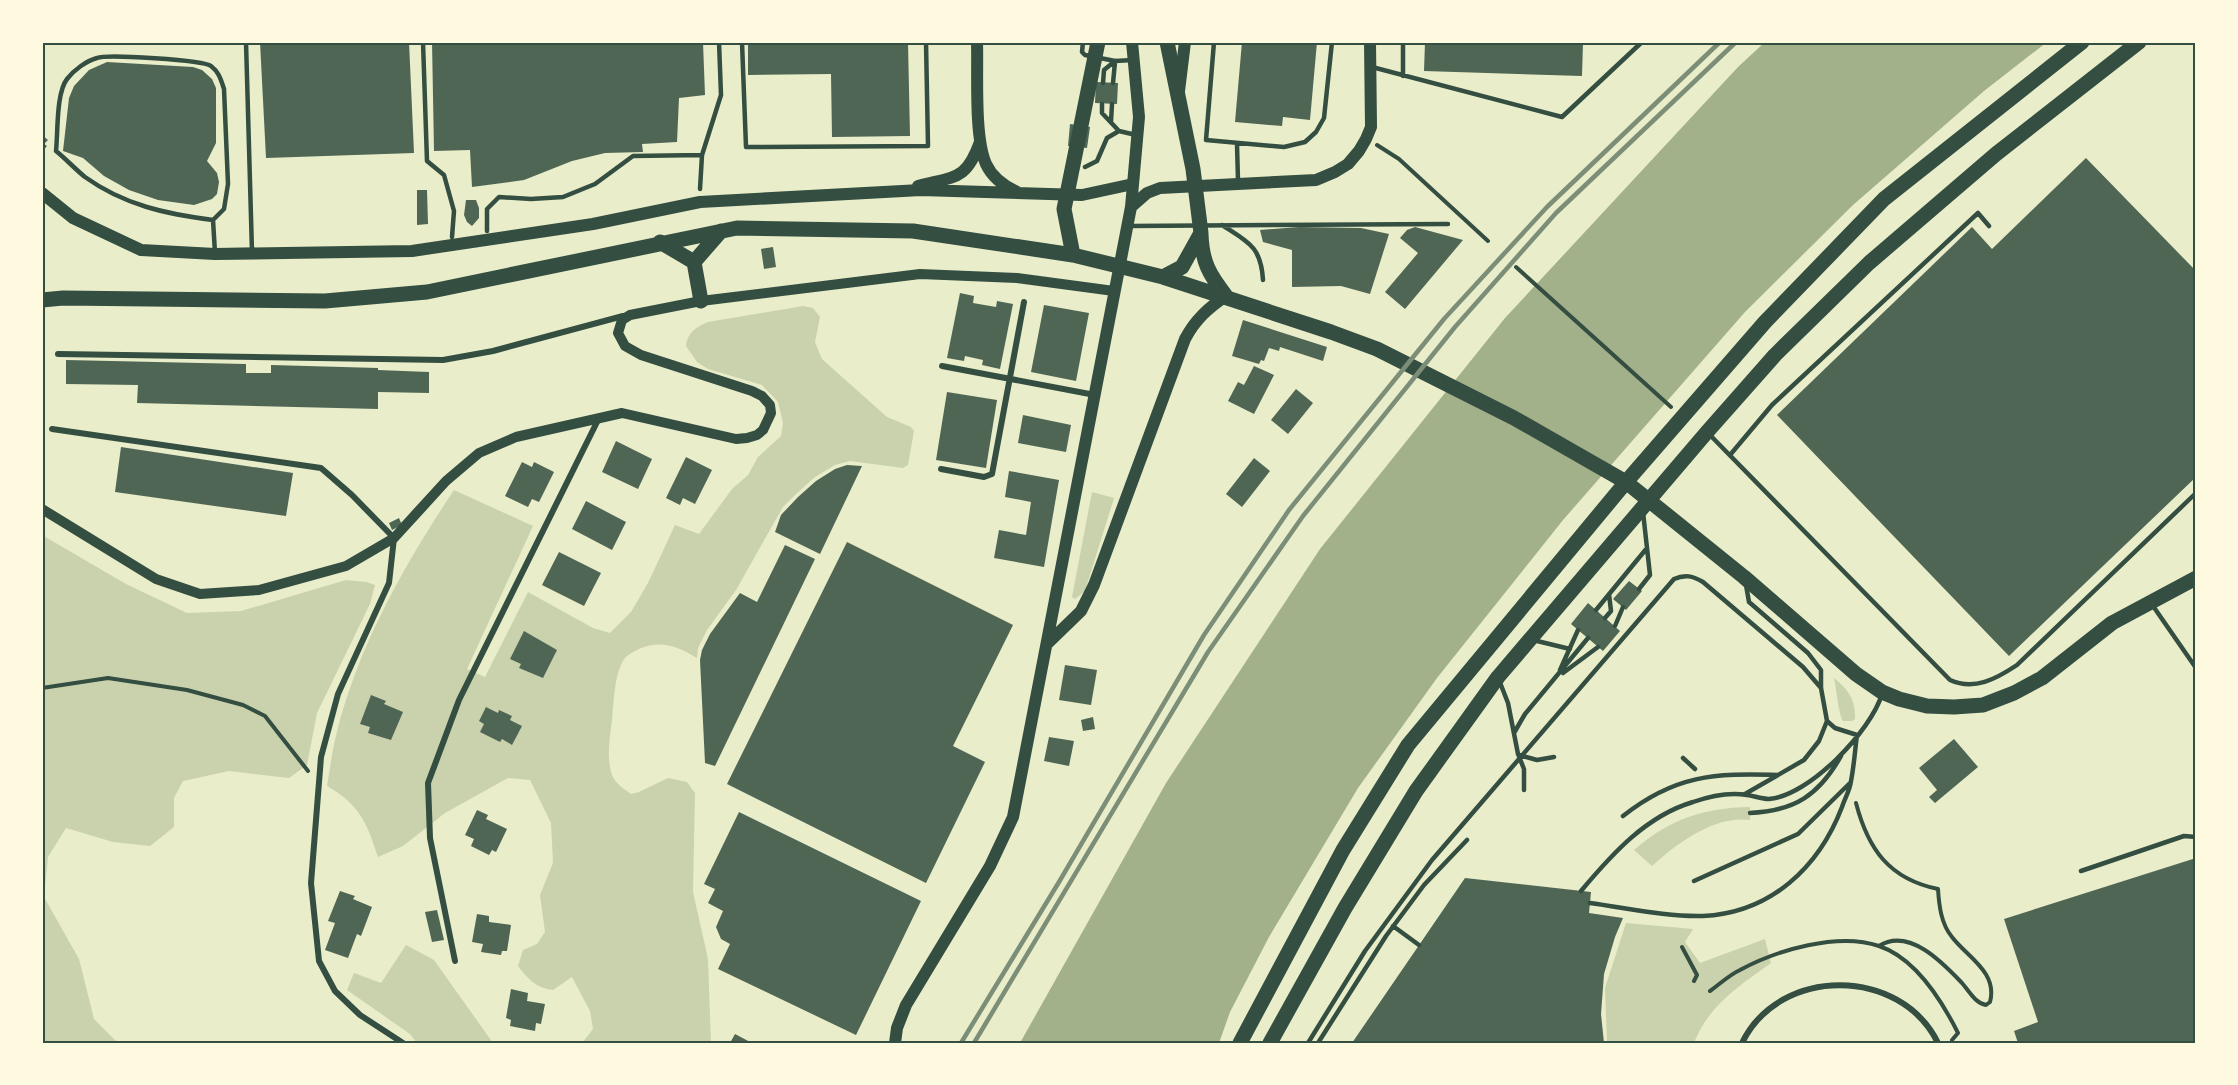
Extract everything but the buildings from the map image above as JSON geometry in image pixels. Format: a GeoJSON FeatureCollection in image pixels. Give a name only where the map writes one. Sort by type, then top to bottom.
{"type":"FeatureCollection","features":[{"type":"Feature","properties":{"kind":"main road"},"geometry":{"type":"LineString","coordinates":[[977,42],[980,142],[986,164],[996,178],[1020,194]]}},
{"type":"Feature","properties":{"kind":"main road"},"geometry":{"type":"LineString","coordinates":[[1073,255],[1064,209],[1098,42]]}},
{"type":"Feature","properties":{"kind":"main road"},"geometry":{"type":"LineString","coordinates":[[895,1043],[897,1028],[906,1005],[985,874],[1013,817],[1131,207],[1138,135],[1138,94],[1132,42]]}},
{"type":"Feature","properties":{"kind":"main road"},"geometry":{"type":"LineString","coordinates":[[1167,42],[1193,170],[1202,252],[1206,268],[1226,297]]}},
{"type":"Feature","properties":{"kind":"main road"},"geometry":{"type":"LineString","coordinates":[[1179,98],[1185,42]]}},
{"type":"Feature","properties":{"kind":"main road"},"geometry":{"type":"LineString","coordinates":[[1131,207],[1146,193],[1160,188],[1316,180],[1348,164],[1359,152],[1371,127],[1370,42]]}},
{"type":"Feature","properties":{"kind":"main road"},"geometry":{"type":"LineString","coordinates":[[1240,1043],[1342,850],[1408,744],[1626,482],[1765,322],[1884,199],[2082,42]]}},
{"type":"Feature","properties":{"kind":"main road"},"geometry":{"type":"LineString","coordinates":[[1270,1043],[1345,908],[1416,791],[1498,677],[1707,432],[1775,355],[1869,263],[1996,154],[2139,42]]}},
{"type":"Feature","properties":{"kind":"main road"},"geometry":{"type":"LineString","coordinates":[[896,192],[961,174],[973,160],[980,142]]}},
{"type":"Feature","properties":{"kind":"main road"},"geometry":{"type":"LineString","coordinates":[[42,193],[73,218],[141,250],[215,254],[412,251],[593,224],[700,202],[921,190],[1082,195],[1133,184]]}},
{"type":"Feature","properties":{"kind":"main road"},"geometry":{"type":"LineString","coordinates":[[42,300],[63,298],[325,302],[427,292],[737,228],[913,231],[1073,255],[1226,297],[1377,349],[1514,418],[1626,482],[1744,577],[1856,674],[1882,692],[1899,699],[1927,706],[1954,707],[1983,705],[2014,693],[2042,678],[2112,623],[2150,601],[2193,582]]}},
{"type":"Feature","properties":{"kind":"main road"},"geometry":{"type":"LineString","coordinates":[[694,262],[721,231]]}},
{"type":"Feature","properties":{"kind":"main road"},"geometry":{"type":"LineString","coordinates":[[1162,278],[1182,267],[1201,233]]}},
{"type":"Feature","properties":{"kind":"main road"},"geometry":{"type":"LineString","coordinates":[[660,243],[694,262]]}},
{"type":"Feature","properties":{"kind":"main road"},"geometry":{"type":"LineString","coordinates":[[694,262],[701,301]]}},
{"type":"Feature","properties":{"kind":"main road"},"geometry":{"type":"LineString","coordinates":[[1047,644],[1081,611],[1094,585],[1191,327],[1208,307],[1226,297]]}},
{"type":"Feature","properties":{"kind":"street"},"geometry":{"type":"LineString","coordinates":[[58,354],[443,360],[493,351],[630,315],[701,301],[920,274],[1017,278],[1114,291]]}},
{"type":"Feature","properties":{"kind":"street"},"geometry":{"type":"LineString","coordinates":[[941,469],[984,477],[992,474],[1024,302]]}},
{"type":"Feature","properties":{"kind":"street"},"geometry":{"type":"LineString","coordinates":[[42,509],[156,579],[200,594],[259,590],[346,566],[394,538],[446,481],[479,453],[516,437],[622,413],[736,439],[756,435],[768,422],[770,405],[762,396],[633,352],[618,333],[622,320],[630,315]]}},
{"type":"Feature","properties":{"kind":"street"},"geometry":{"type":"LineString","coordinates":[[942,366],[1095,395]]}},
{"type":"Feature","properties":{"kind":"street"},"geometry":{"type":"LineString","coordinates":[[455,961],[430,838],[428,783],[459,700],[599,418]]}},
{"type":"Feature","properties":{"kind":"street"},"geometry":{"type":"LineString","coordinates":[[52,429],[321,468],[352,495],[394,538]]}},
{"type":"Feature","properties":{"kind":"street"},"geometry":{"type":"LineString","coordinates":[[394,538],[389,584],[338,694],[321,757],[310,883],[320,961],[335,991],[360,1015],[403,1043]]}},
{"type":"Feature","properties":{"kind":"street"},"geometry":{"type":"LineString","coordinates":[[1742,1043],[1762,1016],[1774,1006],[1808,989],[1838,984],[1868,987],[1899,1000],[1925,1022],[1938,1043]]}},
{"type":"Feature","properties":{"kind":"lane"},"geometry":{"type":"LineString","coordinates":[[246,42],[252,253]]}},
{"type":"Feature","properties":{"kind":"lane"},"geometry":{"type":"LineString","coordinates":[[423,42],[427,161],[444,175],[454,211],[452,237]]}},
{"type":"Feature","properties":{"kind":"lane"},"geometry":{"type":"LineString","coordinates":[[700,189],[702,154],[721,95],[718,42]]}},
{"type":"Feature","properties":{"kind":"lane"},"geometry":{"type":"LineString","coordinates":[[742,42],[746,147],[928,146],[926,42]]}},
{"type":"Feature","properties":{"kind":"lane"},"geometry":{"type":"LineString","coordinates":[[1083,42],[1082,52],[1085,55],[1115,61],[1133,60]]}},
{"type":"Feature","properties":{"kind":"lane"},"geometry":{"type":"LineString","coordinates":[[1214,42],[1206,140],[1284,147],[1305,142],[1316,132],[1324,118],[1332,42]]}},
{"type":"Feature","properties":{"kind":"lane"},"geometry":{"type":"LineString","coordinates":[[1403,42],[1403,76]]}},
{"type":"Feature","properties":{"kind":"lane"},"geometry":{"type":"LineString","coordinates":[[1370,66],[1562,117],[1642,42]]}},
{"type":"Feature","properties":{"kind":"lane"},"geometry":{"type":"LineString","coordinates":[[213,220],[168,214],[126,201],[84,176],[56,151],[61,97],[66,80],[83,65],[99,57],[192,61],[209,64],[220,75],[224,89],[228,184],[224,209],[213,220],[215,254]]}},
{"type":"Feature","properties":{"kind":"lane"},"geometry":{"type":"LineString","coordinates":[[1103,83],[1104,70],[1115,61]]}},
{"type":"Feature","properties":{"kind":"lane"},"geometry":{"type":"LineString","coordinates":[[1113,83],[1115,61]]}},
{"type":"Feature","properties":{"kind":"lane"},"geometry":{"type":"LineString","coordinates":[[1102,104],[1102,112],[1119,131],[1138,135]]}},
{"type":"Feature","properties":{"kind":"lane"},"geometry":{"type":"LineString","coordinates":[[1111,122],[1112,104]]}},
{"type":"Feature","properties":{"kind":"lane"},"geometry":{"type":"LineString","coordinates":[[1085,167],[1097,161],[1107,138],[1119,131]]}},
{"type":"Feature","properties":{"kind":"lane"},"geometry":{"type":"LineString","coordinates":[[1237,144],[1238,184]]}},
{"type":"Feature","properties":{"kind":"lane"},"geometry":{"type":"LineString","coordinates":[[487,231],[488,210],[499,197],[531,199],[563,197],[595,184],[633,156],[702,154]]}},
{"type":"Feature","properties":{"kind":"lane"},"geometry":{"type":"LineString","coordinates":[[1730,455],[1772,405],[1978,213],[1989,225]]}},
{"type":"Feature","properties":{"kind":"lane"},"geometry":{"type":"LineString","coordinates":[[1127,226],[1448,224]]}},
{"type":"Feature","properties":{"kind":"lane"},"geometry":{"type":"LineString","coordinates":[[1222,225],[1251,243],[1262,262],[1263,280]]}},
{"type":"Feature","properties":{"kind":"lane"},"geometry":{"type":"LineString","coordinates":[[1707,432],[1950,680],[1960,685],[1971,685],[1993,679],[2017,665],[2196,493]]}},
{"type":"Feature","properties":{"kind":"lane"},"geometry":{"type":"LineString","coordinates":[[1639,589],[1650,575],[1643,508]]}},
{"type":"Feature","properties":{"kind":"lane"},"geometry":{"type":"LineString","coordinates":[[1596,610],[1647,548]]}},
{"type":"Feature","properties":{"kind":"lane"},"geometry":{"type":"LineString","coordinates":[[1308,1043],[1365,951],[1432,860],[1669,583],[1680,576],[1694,577],[1704,582],[1803,667],[1821,688]]}},
{"type":"Feature","properties":{"kind":"lane"},"geometry":{"type":"LineString","coordinates":[[1744,577],[1749,602],[1808,653],[1821,670],[1821,688],[1827,721],[1819,741],[1804,760],[1745,794]]}},
{"type":"Feature","properties":{"kind":"lane"},"geometry":{"type":"LineString","coordinates":[[1605,618],[1611,611],[1609,594]]}},
{"type":"Feature","properties":{"kind":"lane"},"geometry":{"type":"LineString","coordinates":[[2150,601],[2196,668]]}},
{"type":"Feature","properties":{"kind":"lane"},"geometry":{"type":"LineString","coordinates":[[1615,626],[1623,607]]}},
{"type":"Feature","properties":{"kind":"lane"},"geometry":{"type":"LineString","coordinates":[[1556,678],[1578,630]]}},
{"type":"Feature","properties":{"kind":"lane"},"geometry":{"type":"LineString","coordinates":[[1514,733],[1525,714],[1588,638]]}},
{"type":"Feature","properties":{"kind":"lane"},"geometry":{"type":"LineString","coordinates":[[1530,639],[1570,649]]}},
{"type":"Feature","properties":{"kind":"lane"},"geometry":{"type":"LineString","coordinates":[[1556,678],[1598,647]]}},
{"type":"Feature","properties":{"kind":"lane"},"geometry":{"type":"LineString","coordinates":[[1498,677],[1508,703],[1518,754],[1524,769],[1524,790]]}},
{"type":"Feature","properties":{"kind":"lane"},"geometry":{"type":"LineString","coordinates":[[1581,891],[1636,832],[1692,802],[1725,794],[1745,794],[1768,799],[1785,796],[1801,789],[1844,751],[1878,707],[1882,692]]}},
{"type":"Feature","properties":{"kind":"lane"},"geometry":{"type":"LineString","coordinates":[[1827,721],[1834,728],[1857,735]]}},
{"type":"Feature","properties":{"kind":"lane"},"geometry":{"type":"LineString","coordinates":[[1590,903],[1705,916],[1728,913],[1772,896],[1791,883],[1809,866],[1823,848],[1851,782],[1857,735]]}},
{"type":"Feature","properties":{"kind":"lane"},"geometry":{"type":"LineString","coordinates":[[1750,813],[1773,812],[1794,805],[1817,790],[1831,774],[1844,751]]}},
{"type":"Feature","properties":{"kind":"lane"},"geometry":{"type":"LineString","coordinates":[[1518,754],[1537,760],[1554,757]]}},
{"type":"Feature","properties":{"kind":"lane"},"geometry":{"type":"LineString","coordinates":[[1683,758],[1695,769]]}},
{"type":"Feature","properties":{"kind":"lane"},"geometry":{"type":"LineString","coordinates":[[1623,816],[1659,791],[1690,779],[1731,774],[1778,775]]}},
{"type":"Feature","properties":{"kind":"lane"},"geometry":{"type":"LineString","coordinates":[[1694,881],[1798,834],[1851,782]]}},
{"type":"Feature","properties":{"kind":"lane"},"geometry":{"type":"LineString","coordinates":[[2081,871],[2184,836],[2196,837]]}},
{"type":"Feature","properties":{"kind":"lane"},"geometry":{"type":"LineString","coordinates":[[1318,1043],[1393,926],[1424,885],[1467,840]]}},
{"type":"Feature","properties":{"kind":"lane"},"geometry":{"type":"LineString","coordinates":[[1393,926],[1419,945]]}},
{"type":"Feature","properties":{"kind":"path"},"geometry":{"type":"LineString","coordinates":[[1366,139],[1399,159],[1488,241]]}},
{"type":"Feature","properties":{"kind":"path"},"geometry":{"type":"LineString","coordinates":[[1516,267],[1674,409]]}},
{"type":"Feature","properties":{"kind":"path"},"geometry":{"type":"LineString","coordinates":[[42,688],[108,678],[187,690],[243,705],[265,716],[319,785]]}},
{"type":"Feature","properties":{"kind":"path"},"geometry":{"type":"LineString","coordinates":[[1851,782],[1865,832],[1882,859],[1906,878],[1938,889],[1946,927],[1952,937],[1983,969],[1991,989],[1990,1002],[1986,1005],[1980,1004],[1961,982],[1922,948],[1907,942],[1888,940],[1879,946]]}},
{"type":"Feature","properties":{"kind":"path"},"geometry":{"type":"LineString","coordinates":[[1710,991],[1739,970],[1803,946],[1859,942],[1879,946],[1899,957],[1934,992],[1958,1033],[1952,1040]]}},
{"type":"Feature","properties":{"kind":"path"},"geometry":{"type":"LineString","coordinates":[[1682,947],[1697,975],[1694,981]]}},
{"type":"Feature","properties":{"kind":"shaded area"},"geometry":{"type":"Polygon","coordinates":[[[1765,42],[2047,42],[1984,91],[1853,205],[1745,312],[1563,520],[1437,678],[1358,788],[1269,937],[1230,1012],[1219,1043],[1020,1043],[1166,783],[1320,549],[1505,318],[1738,67],[1765,42]]]}},
{"type":"Feature","properties":{"kind":"shaded area"},"geometry":{"type":"Polygon","coordinates":[[[803,306],[813,308],[820,317],[815,342],[822,359],[887,417],[911,427],[914,431],[908,465],[903,468],[850,461],[835,465],[815,477],[783,507],[736,590],[707,630],[698,648],[697,658],[677,648],[656,645],[641,648],[628,655],[623,661],[616,682],[610,740],[609,761],[612,775],[620,786],[631,794],[668,778],[687,782],[695,793],[693,892],[708,959],[711,1043],[582,1043],[593,1029],[590,1011],[572,977],[553,990],[547,989],[533,982],[518,966],[523,950],[537,944],[545,932],[540,895],[553,863],[551,823],[530,780],[508,778],[445,813],[403,846],[378,857],[370,834],[354,807],[327,786],[345,703],[369,639],[384,608],[417,548],[454,490],[533,526],[467,669],[485,677],[528,592],[593,628],[610,633],[631,612],[648,583],[675,525],[699,534],[732,489],[748,475],[758,457],[781,436],[783,423],[778,402],[762,385],[708,369],[697,362],[686,346],[688,337],[696,328],[708,322],[803,306]]]}},
{"type":"Feature","properties":{"kind":"shaded area"},"geometry":{"type":"Polygon","coordinates":[[[1092,492],[1114,498],[1085,591],[1075,599],[1072,597],[1092,492]]]}},
{"type":"Feature","properties":{"kind":"shaded area"},"geometry":{"type":"Polygon","coordinates":[[[42,535],[126,584],[187,613],[241,611],[346,580],[375,585],[370,604],[317,713],[307,765],[289,778],[229,771],[183,781],[174,798],[174,827],[150,846],[113,842],[66,828],[48,857],[44,897],[79,959],[94,1019],[118,1043],[42,1043],[42,535]]]}},
{"type":"Feature","properties":{"kind":"shaded area"},"geometry":{"type":"Polygon","coordinates":[[[1834,678],[1847,691],[1852,701],[1855,719],[1852,721],[1843,721],[1834,678]]]}},
{"type":"Feature","properties":{"kind":"shaded area"},"geometry":{"type":"Polygon","coordinates":[[[1750,807],[1750,820],[1723,822],[1696,833],[1652,866],[1634,850],[1661,830],[1688,817],[1717,810],[1750,807]]]}},
{"type":"Feature","properties":{"kind":"shaded area"},"geometry":{"type":"Polygon","coordinates":[[[1626,923],[1693,929],[1685,942],[1700,963],[1765,939],[1771,963],[1716,1007],[1694,1043],[1607,1043],[1605,988],[1626,923]]]}},
{"type":"Feature","properties":{"kind":"shaded area"},"geometry":{"type":"Polygon","coordinates":[[[406,945],[434,960],[493,1043],[417,1043],[410,1034],[347,990],[354,973],[381,983],[406,945]]]}},
{"type":"Feature","properties":{"kind":"railway"},"geometry":{"type":"LineString","coordinates":[[961,1043],[1059,882],[1204,635],[1289,510],[1444,319],[1547,207],[1720,42]]}},
{"type":"Feature","properties":{"kind":"railway"},"geometry":{"type":"LineString","coordinates":[[974,1043],[1208,652],[1303,516],[1455,327],[1556,213],[1736,42]]}}]}
